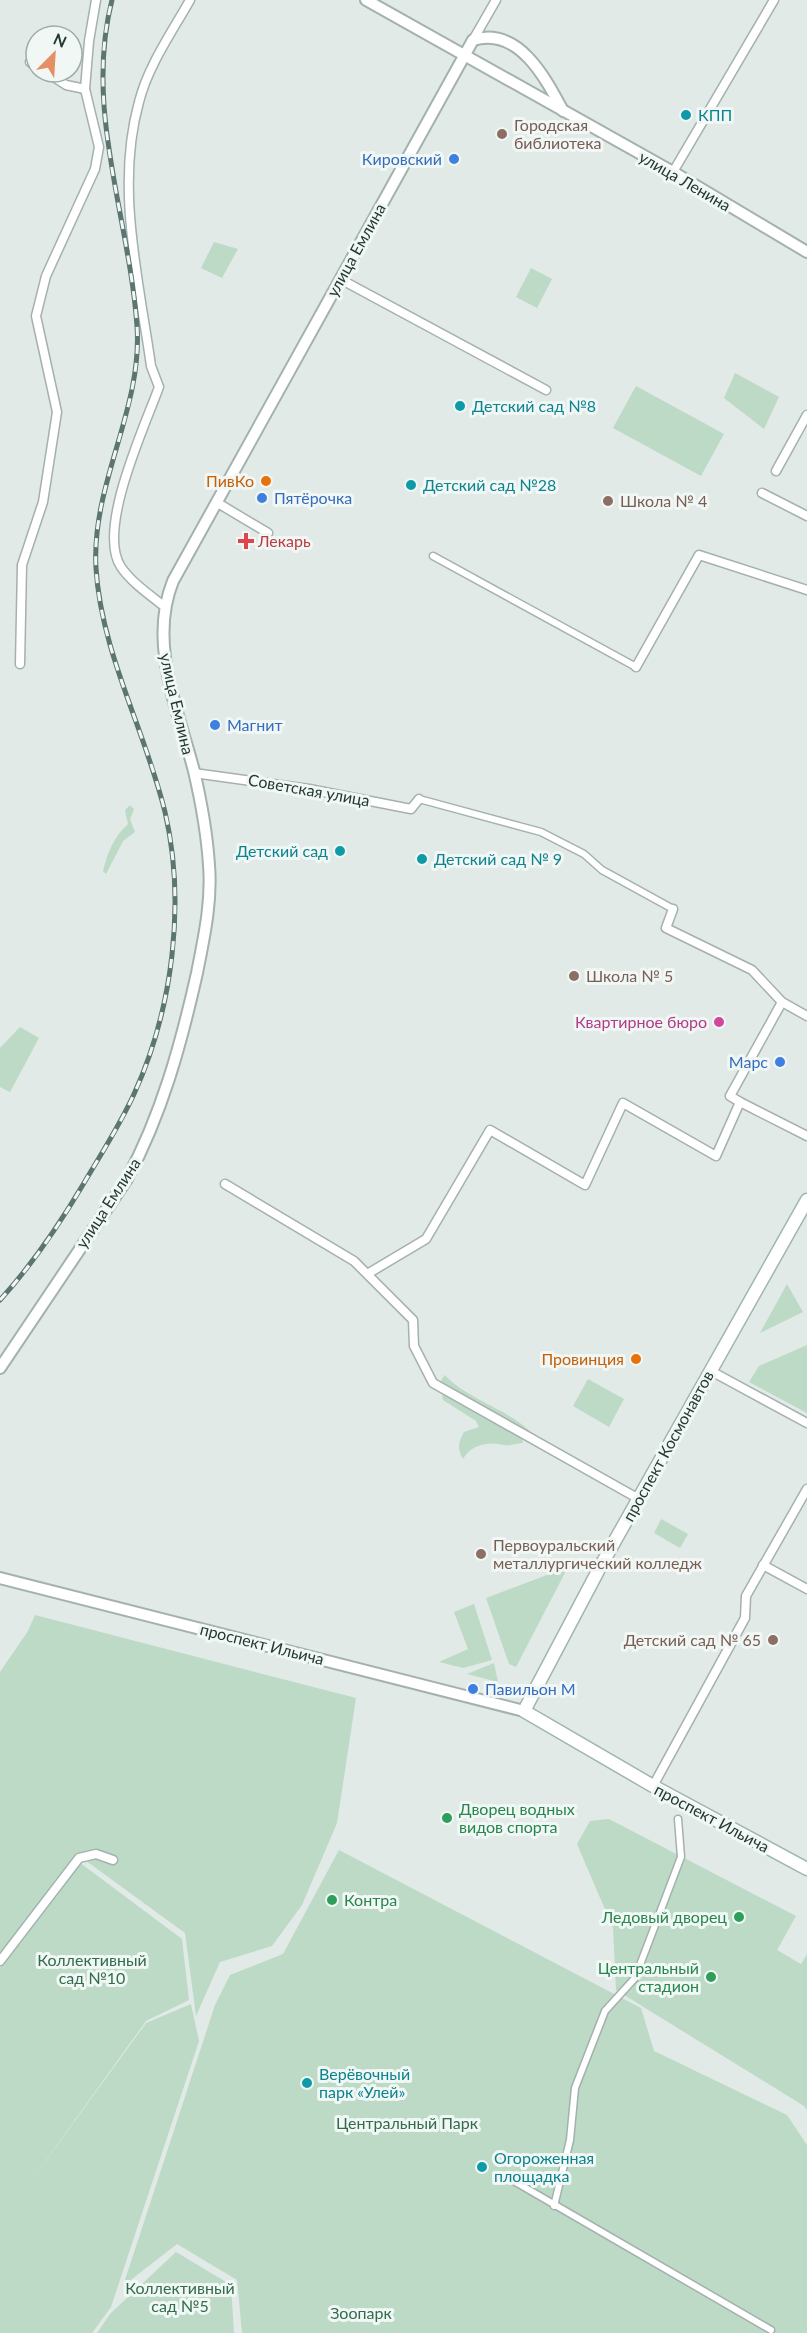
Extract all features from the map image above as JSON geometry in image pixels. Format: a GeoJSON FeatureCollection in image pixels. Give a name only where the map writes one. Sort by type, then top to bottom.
{"type":"FeatureCollection","features":[{"type":"Feature","properties":{"kind":"main road","name":"проспект Космонавтов"},"geometry":{"type":"LineString","coordinates":[[524,1711],[639,1499],[807,1200]]}},
{"type":"Feature","properties":{"kind":"main road","name":"проспект Ильича"},"geometry":{"type":"LineString","coordinates":[[524,1711],[653,1786],[807,1869]]}},
{"type":"Feature","properties":{"kind":"street"},"geometry":{"type":"LineString","coordinates":[[20,664],[22,565],[43,502],[57,412],[36,316],[46,276],[95,169],[99,147],[85,89],[96,0]]}},
{"type":"Feature","properties":{"kind":"street"},"geometry":{"type":"LineString","coordinates":[[165,607],[133,580],[120,565],[114,542],[121,489],[159,387],[151,366],[129,198],[132,137],[146,81],[190,0]]}},
{"type":"Feature","properties":{"kind":"street","name":"улица Ленина"},"geometry":{"type":"LineString","coordinates":[[366,0],[673,172],[807,252]]}},
{"type":"Feature","properties":{"kind":"street","name":"улица Емлина"},"geometry":{"type":"LineString","coordinates":[[0,1368],[127,1179],[157,1114],[172,1070],[191,998],[210,901],[209,863],[194,773],[166,662],[165,607],[182,562],[496,0]]}},
{"type":"Feature","properties":{"kind":"street"},"geometry":{"type":"LineString","coordinates":[[673,172],[774,0]]}},
{"type":"Feature","properties":{"kind":"street"},"geometry":{"type":"LineString","coordinates":[[473,40],[491,37],[504,39],[524,54],[547,81],[563,111]]}},
{"type":"Feature","properties":{"kind":"street"},"geometry":{"type":"LineString","coordinates":[[64,84],[85,89]]}},
{"type":"Feature","properties":{"kind":"street"},"geometry":{"type":"LineString","coordinates":[[340,279],[546,390]]}},
{"type":"Feature","properties":{"kind":"street"},"geometry":{"type":"LineString","coordinates":[[776,471],[807,415]]}},
{"type":"Feature","properties":{"kind":"street"},"geometry":{"type":"LineString","coordinates":[[762,493],[807,516]]}},
{"type":"Feature","properties":{"kind":"street"},"geometry":{"type":"LineString","coordinates":[[216,502],[268,533]]}},
{"type":"Feature","properties":{"kind":"street"},"geometry":{"type":"LineString","coordinates":[[433,556],[636,667],[699,555],[807,590]]}},
{"type":"Feature","properties":{"kind":"street","name":"Советская улица"},"geometry":{"type":"LineString","coordinates":[[194,773],[309,789],[411,809],[419,799]]}},
{"type":"Feature","properties":{"kind":"street"},"geometry":{"type":"LineString","coordinates":[[419,799],[541,832],[584,854],[602,870],[674,909],[666,928],[752,970],[782,1002],[807,1016]]}},
{"type":"Feature","properties":{"kind":"street"},"geometry":{"type":"LineString","coordinates":[[782,1002],[730,1096],[807,1136]]}},
{"type":"Feature","properties":{"kind":"street"},"geometry":{"type":"LineString","coordinates":[[369,1273],[426,1239],[490,1130],[585,1185],[624,1103],[716,1156],[740,1102]]}},
{"type":"Feature","properties":{"kind":"street"},"geometry":{"type":"LineString","coordinates":[[225,1184],[354,1261],[369,1273],[412,1320],[414,1346],[433,1383],[639,1499]]}},
{"type":"Feature","properties":{"kind":"street"},"geometry":{"type":"LineString","coordinates":[[711,1371],[807,1423]]}},
{"type":"Feature","properties":{"kind":"street"},"geometry":{"type":"LineString","coordinates":[[653,1786],[745,1618],[746,1596],[807,1489]]}},
{"type":"Feature","properties":{"kind":"street"},"geometry":{"type":"LineString","coordinates":[[764,1565],[807,1589]]}},
{"type":"Feature","properties":{"kind":"street","name":"проспект Ильича"},"geometry":{"type":"LineString","coordinates":[[0,1578],[524,1711]]}},
{"type":"Feature","properties":{"kind":"street"},"geometry":{"type":"LineString","coordinates":[[554,2206],[570,2139],[575,2088],[605,2011],[635,1978],[681,1857],[678,1819]]}},
{"type":"Feature","properties":{"kind":"street"},"geometry":{"type":"LineString","coordinates":[[0,1961],[79,1858],[96,1854],[113,1860]]}},
{"type":"Feature","properties":{"kind":"street"},"geometry":{"type":"LineString","coordinates":[[512,2180],[771,2330]]}},
{"type":"Feature","properties":{"kind":"green space"},"geometry":{"type":"Polygon","coordinates":[[[214,242],[238,249],[222,278],[201,268],[214,242]]]}},
{"type":"Feature","properties":{"kind":"green space"},"geometry":{"type":"Polygon","coordinates":[[[531,268],[552,279],[537,308],[516,297],[531,268]]]}},
{"type":"Feature","properties":{"kind":"green space"},"geometry":{"type":"Polygon","coordinates":[[[735,373],[779,397],[764,429],[724,398],[735,373]]]}},
{"type":"Feature","properties":{"kind":"green space"},"geometry":{"type":"Polygon","coordinates":[[[636,386],[724,434],[701,476],[613,428],[636,386]]]}},
{"type":"Feature","properties":{"kind":"green space"},"geometry":{"type":"Polygon","coordinates":[[[130,805],[134,809],[130,819],[135,832],[123,841],[106,874],[103,871],[112,846],[128,824],[125,810],[130,805]]]}},
{"type":"Feature","properties":{"kind":"green space"},"geometry":{"type":"Polygon","coordinates":[[[20,1027],[39,1038],[10,1092],[0,1087],[0,1048],[20,1027]]]}},
{"type":"Feature","properties":{"kind":"green space"},"geometry":{"type":"Polygon","coordinates":[[[787,1284],[803,1312],[760,1333],[787,1284]]]}},
{"type":"Feature","properties":{"kind":"green space"},"geometry":{"type":"Polygon","coordinates":[[[807,1345],[807,1413],[749,1382],[759,1366],[807,1345]]]}},
{"type":"Feature","properties":{"kind":"green space"},"geometry":{"type":"Polygon","coordinates":[[[445,1375],[464,1391],[512,1418],[533,1434],[444,1388],[441,1380],[445,1375]]]}},
{"type":"Feature","properties":{"kind":"green space"},"geometry":{"type":"Polygon","coordinates":[[[588,1379],[624,1399],[609,1427],[573,1406],[588,1379]]]}},
{"type":"Feature","properties":{"kind":"green space"},"geometry":{"type":"Polygon","coordinates":[[[445,1393],[522,1437],[523,1443],[481,1445],[471,1450],[463,1459],[459,1442],[464,1432],[479,1427],[476,1421],[443,1400],[442,1396],[445,1393]]]}},
{"type":"Feature","properties":{"kind":"green space"},"geometry":{"type":"Polygon","coordinates":[[[661,1519],[688,1534],[680,1548],[654,1533],[661,1519]]]}},
{"type":"Feature","properties":{"kind":"green space"},"geometry":{"type":"Polygon","coordinates":[[[568,1567],[516,1667],[509,1664],[486,1598],[568,1567]]]}},
{"type":"Feature","properties":{"kind":"green space"},"geometry":{"type":"Polygon","coordinates":[[[474,1604],[492,1660],[463,1668],[439,1662],[468,1649],[454,1612],[474,1604]]]}},
{"type":"Feature","properties":{"kind":"green space"},"geometry":{"type":"Polygon","coordinates":[[[35,1615],[356,1698],[337,1823],[302,1905],[272,1946],[220,1962],[196,2016],[185,1933],[78,1855],[0,1956],[0,1672],[28,1631],[35,1615]]]}},
{"type":"Feature","properties":{"kind":"green space"},"geometry":{"type":"Polygon","coordinates":[[[494,1663],[498,1682],[467,1674],[494,1663]]]}},
{"type":"Feature","properties":{"kind":"green space","name":"Центральный стадион"},"geometry":{"type":"Polygon","coordinates":[[[609,1819],[796,1916],[777,1950],[801,1964],[807,1954],[807,2110],[616,1990],[613,1928],[577,1844],[590,1821],[609,1819]]]}},
{"type":"Feature","properties":{"kind":"green space","name":"Центральный Парк"},"geometry":{"type":"Polygon","coordinates":[[[339,1850],[641,2008],[654,2051],[787,2115],[807,2145],[807,2333],[242,2333],[237,2280],[177,2244],[123,2286],[215,2005],[230,1975],[283,1954],[339,1850]]]}},
{"type":"Feature","properties":{"kind":"green space","name":"Коллективный сад №10"},"geometry":{"type":"Polygon","coordinates":[[[79,1862],[182,1939],[189,2000],[146,2021],[26,2188],[146,2023],[191,2004],[199,2041],[111,2307],[92,2333],[0,2333],[0,1967],[79,1862]]]}},
{"type":"Feature","properties":{"kind":"green space","name":"Коллективный сад №5"},"geometry":{"type":"Polygon","coordinates":[[[176,2252],[231,2285],[234,2333],[97,2333],[110,2314],[176,2252]]]}},
{"type":"Feature","properties":{"kind":"railway"},"geometry":{"type":"LineString","coordinates":[[0,1300],[24,1272],[75,1199],[129,1106],[158,1027],[172,955],[175,918],[174,882],[165,812],[106,630],[96,568],[101,506],[125,417],[137,357],[137,326],[132,285],[105,122],[103,82],[105,41],[112,0]]}},
{"type":"Feature","properties":{"kind":"place","name":"КПП"},"geometry":{"type":"Point","coordinates":[686,115]}},
{"type":"Feature","properties":{"kind":"place","name":"Городская библиотека"},"geometry":{"type":"Point","coordinates":[502,134]}},
{"type":"Feature","properties":{"kind":"place","name":"Кировский"},"geometry":{"type":"Point","coordinates":[454,159]}},
{"type":"Feature","properties":{"kind":"place","name":"Детский сад №8"},"geometry":{"type":"Point","coordinates":[460,406]}},
{"type":"Feature","properties":{"kind":"place","name":"ПивКо"},"geometry":{"type":"Point","coordinates":[266,481]}},
{"type":"Feature","properties":{"kind":"place","name":"Детский сад №28"},"geometry":{"type":"Point","coordinates":[411,485]}},
{"type":"Feature","properties":{"kind":"place","name":"Пятёрочка"},"geometry":{"type":"Point","coordinates":[262,498]}},
{"type":"Feature","properties":{"kind":"place","name":"Школа № 4"},"geometry":{"type":"Point","coordinates":[608,501]}},
{"type":"Feature","properties":{"kind":"place","name":"Лекарь"},"geometry":{"type":"Point","coordinates":[246,541]}},
{"type":"Feature","properties":{"kind":"place","name":"Магнит"},"geometry":{"type":"Point","coordinates":[215,725]}},
{"type":"Feature","properties":{"kind":"place","name":"Детский сад"},"geometry":{"type":"Point","coordinates":[340,851]}},
{"type":"Feature","properties":{"kind":"place","name":"Детский сад № 9"},"geometry":{"type":"Point","coordinates":[422,859]}},
{"type":"Feature","properties":{"kind":"place","name":"Школа № 5"},"geometry":{"type":"Point","coordinates":[574,976]}},
{"type":"Feature","properties":{"kind":"place","name":"Квартирное бюро"},"geometry":{"type":"Point","coordinates":[719,1022]}},
{"type":"Feature","properties":{"kind":"place","name":"Марс"},"geometry":{"type":"Point","coordinates":[780,1062]}},
{"type":"Feature","properties":{"kind":"place","name":"Провинция"},"geometry":{"type":"Point","coordinates":[636,1359]}},
{"type":"Feature","properties":{"kind":"place","name":"Первоуральский металлургический колледж"},"geometry":{"type":"Point","coordinates":[481,1554]}},
{"type":"Feature","properties":{"kind":"place","name":"Детский сад № 65"},"geometry":{"type":"Point","coordinates":[773,1640]}},
{"type":"Feature","properties":{"kind":"place","name":"Павильон М"},"geometry":{"type":"Point","coordinates":[473,1689]}},
{"type":"Feature","properties":{"kind":"place","name":"Дворец водных видов спорта"},"geometry":{"type":"Point","coordinates":[447,1818]}},
{"type":"Feature","properties":{"kind":"place","name":"Контра"},"geometry":{"type":"Point","coordinates":[332,1900]}},
{"type":"Feature","properties":{"kind":"place","name":"Ледовый дворец"},"geometry":{"type":"Point","coordinates":[739,1917]}},
{"type":"Feature","properties":{"kind":"place","name":"Центральный стадион"},"geometry":{"type":"Point","coordinates":[711,1977]}},
{"type":"Feature","properties":{"kind":"place","name":"Верёвочный парк «Улей»"},"geometry":{"type":"Point","coordinates":[307,2083]}},
{"type":"Feature","properties":{"kind":"place","name":"Огороженная площадка"},"geometry":{"type":"Point","coordinates":[482,2167]}},
{"type":"Feature","properties":{"kind":"park label","name":"Зоопарк"},"geometry":{"type":"Point","coordinates":[361,2313]}}]}
